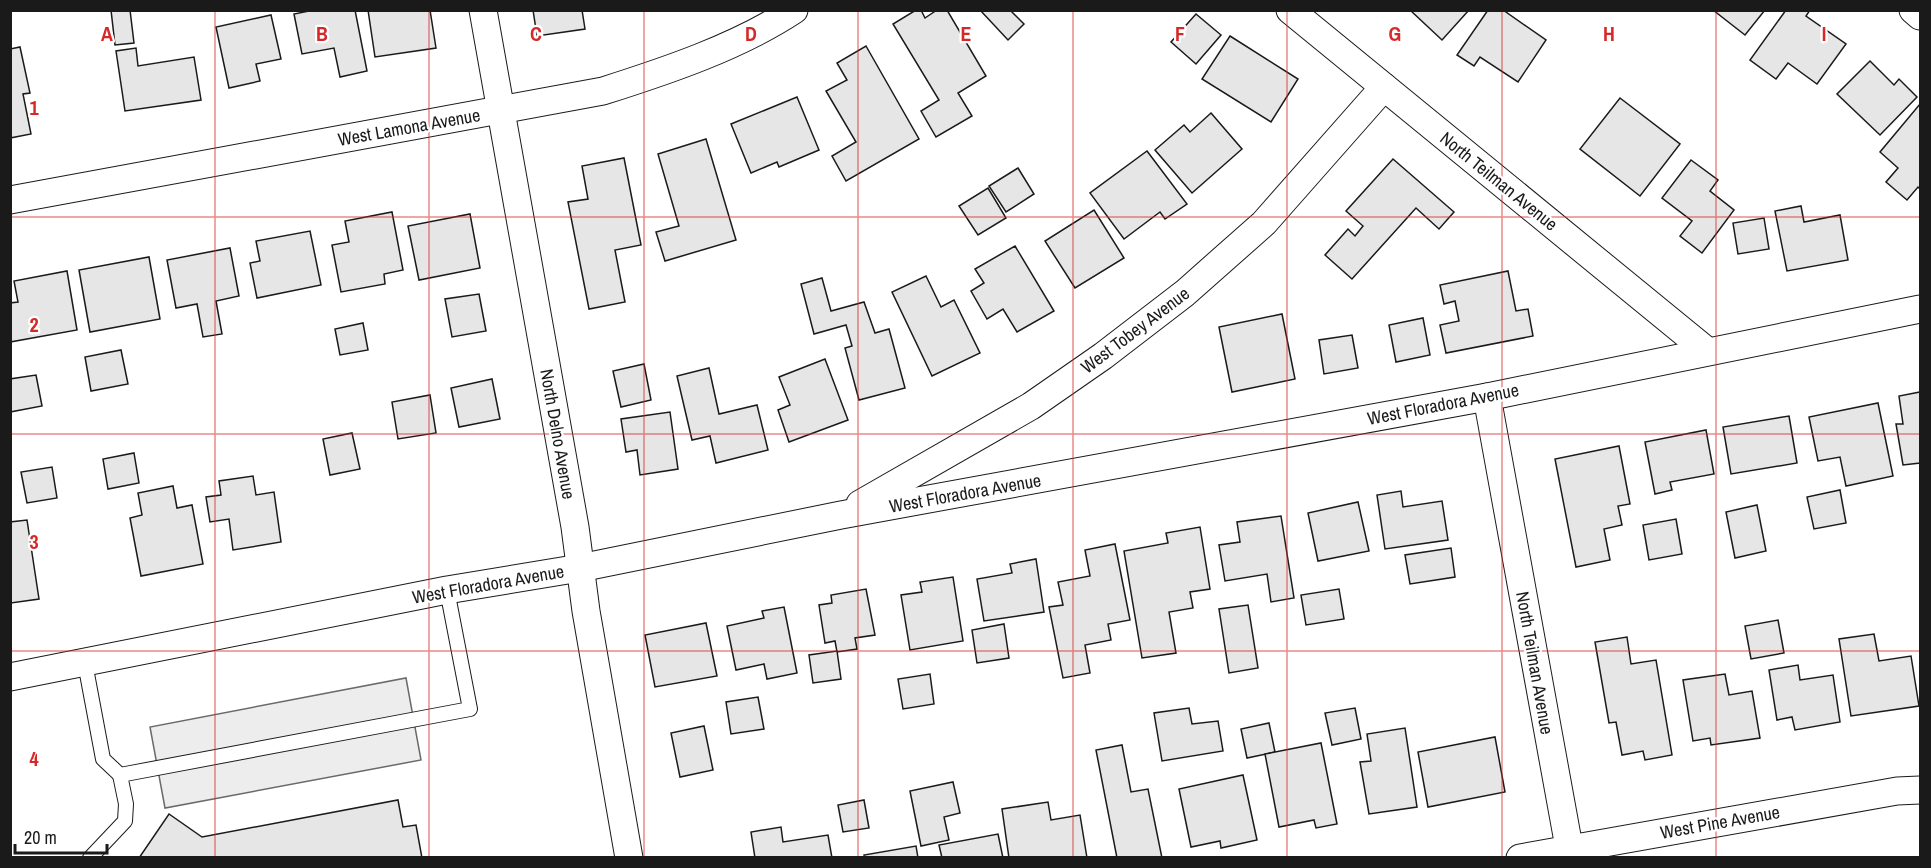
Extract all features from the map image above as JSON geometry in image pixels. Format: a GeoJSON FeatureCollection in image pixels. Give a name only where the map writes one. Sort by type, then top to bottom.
{"type":"FeatureCollection","features":[{"type":"Feature","properties":{"kind":"street","name":"North Delno Avenue"},"geometry":{"type":"LineString","coordinates":[[483,10],[575,527],[586,611],[629,858]]}},
{"type":"Feature","properties":{"kind":"street","name":"West Lamona Avenue"},"geometry":{"type":"LineString","coordinates":[[10,200],[603,91],[653,76],[710,54],[781,20],[794,10]]}},
{"type":"Feature","properties":{"kind":"street","name":"North Teilman Avenue"},"geometry":{"type":"LineString","coordinates":[[1290,10],[1707,351]]}},
{"type":"Feature","properties":{"kind":"street"},"geometry":{"type":"LineString","coordinates":[[1913,10],[1920,16]]}},
{"type":"Feature","properties":{"kind":"street","name":"West Tobey Avenue"},"geometry":{"type":"LineString","coordinates":[[841,515],[1031,406],[1103,356],[1185,293],[1264,223],[1384,87]]}},
{"type":"Feature","properties":{"kind":"street","name":"West Floradora Avenue"},"geometry":{"type":"LineString","coordinates":[[10,678],[447,590],[580,568],[841,515],[1487,397],[1920,309]]}},
{"type":"Feature","properties":{"kind":"street","name":"North Teilman Avenue"},"geometry":{"type":"LineString","coordinates":[[1487,397],[1570,853]]}},
{"type":"Feature","properties":{"kind":"street","name":"West Pine Avenue"},"geometry":{"type":"LineString","coordinates":[[1520,858],[1570,853],[1897,791],[1920,790]]}},
{"type":"Feature","properties":{"kind":"lane"},"geometry":{"type":"LineString","coordinates":[[120,775],[470,709],[447,590]]}},
{"type":"Feature","properties":{"kind":"lane"},"geometry":{"type":"LineString","coordinates":[[85,663],[103,759],[120,775],[126,804],[125,821],[90,858]]}},
{"type":"Feature","properties":{"kind":"shaded area"},"geometry":{"type":"Polygon","coordinates":[[[406,678],[421,760],[165,808],[150,727],[406,678]]]}},
{"type":"Feature","properties":{"kind":"building"},"geometry":{"type":"Polygon","coordinates":[[[111,10],[130,10],[134,43],[115,45],[111,10]]]}},
{"type":"Feature","properties":{"kind":"building"},"geometry":{"type":"Polygon","coordinates":[[[314,10],[355,10],[367,71],[340,77],[334,48],[302,54],[294,14],[314,10]]]}},
{"type":"Feature","properties":{"kind":"building"},"geometry":{"type":"Polygon","coordinates":[[[368,10],[430,10],[436,48],[375,57],[368,10]]]}},
{"type":"Feature","properties":{"kind":"building"},"geometry":{"type":"Polygon","coordinates":[[[533,10],[582,10],[585,29],[537,36],[533,10]]]}},
{"type":"Feature","properties":{"kind":"building"},"geometry":{"type":"Polygon","coordinates":[[[916,10],[921,10],[925,18],[937,10],[947,10],[986,76],[958,93],[972,116],[936,137],[921,111],[939,100],[893,24],[916,10]]]}},
{"type":"Feature","properties":{"kind":"building"},"geometry":{"type":"Polygon","coordinates":[[[980,10],[1013,10],[1012,12],[1024,24],[1008,40],[980,10]]]}},
{"type":"Feature","properties":{"kind":"building"},"geometry":{"type":"Polygon","coordinates":[[[1410,10],[1469,10],[1442,40],[1410,10]]]}},
{"type":"Feature","properties":{"kind":"building"},"geometry":{"type":"Polygon","coordinates":[[[1488,10],[1503,10],[1546,40],[1518,82],[1480,57],[1474,66],[1457,55],[1488,10]]]}},
{"type":"Feature","properties":{"kind":"building"},"geometry":{"type":"Polygon","coordinates":[[[1713,10],[1765,10],[1745,35],[1713,10]]]}},
{"type":"Feature","properties":{"kind":"building"},"geometry":{"type":"Polygon","coordinates":[[[1786,10],[1810,10],[1806,16],[1846,44],[1817,84],[1788,63],[1776,79],[1750,60],[1786,10]]]}},
{"type":"Feature","properties":{"kind":"building"},"geometry":{"type":"Polygon","coordinates":[[[1196,14],[1221,35],[1196,64],[1171,42],[1196,14]]]}},
{"type":"Feature","properties":{"kind":"building"},"geometry":{"type":"Polygon","coordinates":[[[271,15],[281,59],[256,64],[260,81],[229,88],[216,27],[271,15]]]}},
{"type":"Feature","properties":{"kind":"building"},"geometry":{"type":"Polygon","coordinates":[[[1230,36],[1298,79],[1271,122],[1202,79],[1230,36]]]}},
{"type":"Feature","properties":{"kind":"building"},"geometry":{"type":"Polygon","coordinates":[[[866,46],[919,139],[846,181],[832,156],[856,142],[826,91],[847,80],[837,63],[866,46]]]}},
{"type":"Feature","properties":{"kind":"building"},"geometry":{"type":"Polygon","coordinates":[[[20,47],[30,93],[23,94],[31,134],[10,138],[10,49],[20,47]]]}},
{"type":"Feature","properties":{"kind":"building"},"geometry":{"type":"Polygon","coordinates":[[[136,48],[138,66],[194,57],[201,100],[125,111],[116,51],[136,48]]]}},
{"type":"Feature","properties":{"kind":"building"},"geometry":{"type":"Polygon","coordinates":[[[1870,61],[1894,85],[1899,79],[1917,97],[1880,135],[1837,94],[1870,61]]]}},
{"type":"Feature","properties":{"kind":"building"},"geometry":{"type":"Polygon","coordinates":[[[797,97],[819,150],[779,167],[777,162],[751,173],[731,124],[797,97]]]}},
{"type":"Feature","properties":{"kind":"building"},"geometry":{"type":"Polygon","coordinates":[[[1620,98],[1680,144],[1640,196],[1580,149],[1620,98]]]}},
{"type":"Feature","properties":{"kind":"building"},"geometry":{"type":"Polygon","coordinates":[[[1920,104],[1920,189],[1918,187],[1907,200],[1886,182],[1898,168],[1880,152],[1920,104]]]}},
{"type":"Feature","properties":{"kind":"building"},"geometry":{"type":"Polygon","coordinates":[[[1211,113],[1242,149],[1192,193],[1155,150],[1184,125],[1190,132],[1211,113]]]}},
{"type":"Feature","properties":{"kind":"building"},"geometry":{"type":"Polygon","coordinates":[[[706,139],[736,240],[665,261],[656,232],[679,226],[658,154],[706,139]]]}},
{"type":"Feature","properties":{"kind":"building"},"geometry":{"type":"Polygon","coordinates":[[[1147,151],[1187,204],[1165,219],[1160,212],[1124,239],[1090,193],[1147,151]]]}},
{"type":"Feature","properties":{"kind":"building"},"geometry":{"type":"Polygon","coordinates":[[[624,158],[641,245],[615,250],[625,302],[589,309],[568,202],[588,199],[582,166],[624,158]]]}},
{"type":"Feature","properties":{"kind":"building"},"geometry":{"type":"Polygon","coordinates":[[[1393,159],[1454,212],[1439,229],[1416,208],[1352,279],[1325,255],[1348,229],[1355,236],[1363,226],[1346,211],[1393,159]]]}},
{"type":"Feature","properties":{"kind":"building"},"geometry":{"type":"Polygon","coordinates":[[[1691,160],[1718,180],[1710,191],[1734,210],[1702,253],[1680,236],[1692,221],[1662,198],[1691,160]]]}},
{"type":"Feature","properties":{"kind":"building"},"geometry":{"type":"Polygon","coordinates":[[[1018,168],[1034,194],[1006,212],[989,186],[1018,168]]]}},
{"type":"Feature","properties":{"kind":"building"},"geometry":{"type":"Polygon","coordinates":[[[988,188],[1006,218],[978,235],[959,206],[988,188]]]}},
{"type":"Feature","properties":{"kind":"building"},"geometry":{"type":"Polygon","coordinates":[[[1801,206],[1804,222],[1840,215],[1848,260],[1787,271],[1775,211],[1801,206]]]}},
{"type":"Feature","properties":{"kind":"building"},"geometry":{"type":"Polygon","coordinates":[[[1094,210],[1124,258],[1075,288],[1045,241],[1094,210]]]}},
{"type":"Feature","properties":{"kind":"building"},"geometry":{"type":"Polygon","coordinates":[[[392,212],[403,270],[384,274],[385,284],[341,292],[332,245],[349,242],[345,221],[392,212]]]}},
{"type":"Feature","properties":{"kind":"building"},"geometry":{"type":"Polygon","coordinates":[[[470,214],[480,268],[419,280],[408,226],[470,214]]]}},
{"type":"Feature","properties":{"kind":"building"},"geometry":{"type":"Polygon","coordinates":[[[1764,218],[1769,249],[1738,254],[1733,223],[1764,218]]]}},
{"type":"Feature","properties":{"kind":"building"},"geometry":{"type":"Polygon","coordinates":[[[310,231],[321,285],[257,298],[250,263],[260,261],[256,241],[310,231]]]}},
{"type":"Feature","properties":{"kind":"building"},"geometry":{"type":"Polygon","coordinates":[[[1015,246],[1054,311],[1017,332],[1003,309],[987,319],[971,291],[984,283],[975,269],[1015,246]]]}},
{"type":"Feature","properties":{"kind":"building"},"geometry":{"type":"Polygon","coordinates":[[[230,248],[239,296],[216,301],[222,334],[203,337],[197,304],[176,308],[167,260],[230,248]]]}},
{"type":"Feature","properties":{"kind":"building"},"geometry":{"type":"Polygon","coordinates":[[[149,257],[160,319],[90,332],[79,270],[149,257]]]}},
{"type":"Feature","properties":{"kind":"building"},"geometry":{"type":"Polygon","coordinates":[[[67,271],[77,330],[10,342],[10,303],[18,302],[14,281],[67,271]]]}},
{"type":"Feature","properties":{"kind":"building"},"geometry":{"type":"Polygon","coordinates":[[[1508,271],[1516,311],[1528,309],[1533,336],[1446,353],[1440,325],[1459,321],[1455,301],[1444,304],[1440,285],[1508,271]]]}},
{"type":"Feature","properties":{"kind":"building"},"geometry":{"type":"Polygon","coordinates":[[[926,276],[941,307],[954,300],[980,353],[932,376],[892,292],[926,276]]]}},
{"type":"Feature","properties":{"kind":"building"},"geometry":{"type":"Polygon","coordinates":[[[822,278],[831,311],[864,302],[875,333],[889,329],[905,388],[859,400],[845,348],[852,346],[846,325],[814,334],[801,284],[822,278]]]}},
{"type":"Feature","properties":{"kind":"building"},"geometry":{"type":"Polygon","coordinates":[[[479,294],[486,331],[452,337],[445,299],[479,294]]]}},
{"type":"Feature","properties":{"kind":"building"},"geometry":{"type":"Polygon","coordinates":[[[1282,314],[1295,379],[1232,392],[1219,327],[1282,314]]]}},
{"type":"Feature","properties":{"kind":"building"},"geometry":{"type":"Polygon","coordinates":[[[1423,318],[1430,355],[1396,362],[1389,325],[1423,318]]]}},
{"type":"Feature","properties":{"kind":"building"},"geometry":{"type":"Polygon","coordinates":[[[363,323],[368,350],[340,355],[335,329],[363,323]]]}},
{"type":"Feature","properties":{"kind":"building"},"geometry":{"type":"Polygon","coordinates":[[[1352,335],[1358,368],[1324,374],[1319,340],[1352,335]]]}},
{"type":"Feature","properties":{"kind":"building"},"geometry":{"type":"Polygon","coordinates":[[[121,350],[128,384],[91,391],[85,357],[121,350]]]}},
{"type":"Feature","properties":{"kind":"building"},"geometry":{"type":"Polygon","coordinates":[[[825,359],[848,420],[789,442],[778,410],[790,405],[779,377],[825,359]]]}},
{"type":"Feature","properties":{"kind":"building"},"geometry":{"type":"Polygon","coordinates":[[[644,364],[651,400],[621,407],[613,371],[644,364]]]}},
{"type":"Feature","properties":{"kind":"building"},"geometry":{"type":"Polygon","coordinates":[[[709,368],[719,414],[757,405],[768,450],[716,463],[710,436],[692,440],[677,376],[709,368]]]}},
{"type":"Feature","properties":{"kind":"building"},"geometry":{"type":"Polygon","coordinates":[[[36,375],[42,406],[10,412],[10,379],[36,375]]]}},
{"type":"Feature","properties":{"kind":"building"},"geometry":{"type":"Polygon","coordinates":[[[492,379],[500,419],[459,427],[451,388],[492,379]]]}},
{"type":"Feature","properties":{"kind":"building"},"geometry":{"type":"Polygon","coordinates":[[[1920,392],[1920,463],[1903,465],[1896,424],[1903,424],[1899,396],[1920,392]]]}},
{"type":"Feature","properties":{"kind":"building"},"geometry":{"type":"Polygon","coordinates":[[[430,395],[436,433],[398,439],[392,402],[430,395]]]}},
{"type":"Feature","properties":{"kind":"building"},"geometry":{"type":"Polygon","coordinates":[[[1878,403],[1893,476],[1846,486],[1840,457],[1818,461],[1809,417],[1878,403]]]}},
{"type":"Feature","properties":{"kind":"building"},"geometry":{"type":"Polygon","coordinates":[[[670,412],[678,469],[640,475],[637,450],[626,452],[621,419],[670,412]]]}},
{"type":"Feature","properties":{"kind":"building"},"geometry":{"type":"Polygon","coordinates":[[[1789,416],[1797,463],[1731,474],[1723,427],[1789,416]]]}},
{"type":"Feature","properties":{"kind":"building"},"geometry":{"type":"Polygon","coordinates":[[[1706,430],[1714,474],[1670,482],[1672,490],[1655,494],[1645,442],[1706,430]]]}},
{"type":"Feature","properties":{"kind":"building"},"geometry":{"type":"Polygon","coordinates":[[[352,433],[360,469],[330,475],[323,439],[352,433]]]}},
{"type":"Feature","properties":{"kind":"building"},"geometry":{"type":"Polygon","coordinates":[[[1619,446],[1630,504],[1618,506],[1622,525],[1604,529],[1610,560],[1576,567],[1555,459],[1619,446]]]}},
{"type":"Feature","properties":{"kind":"building"},"geometry":{"type":"Polygon","coordinates":[[[134,453],[139,483],[108,489],[103,459],[134,453]]]}},
{"type":"Feature","properties":{"kind":"building"},"geometry":{"type":"Polygon","coordinates":[[[52,467],[57,498],[27,503],[21,472],[52,467]]]}},
{"type":"Feature","properties":{"kind":"building"},"geometry":{"type":"Polygon","coordinates":[[[253,476],[256,495],[274,492],[281,542],[233,550],[229,519],[210,522],[206,497],[221,495],[219,481],[253,476]]]}},
{"type":"Feature","properties":{"kind":"building"},"geometry":{"type":"Polygon","coordinates":[[[173,486],[177,508],[192,505],[203,564],[141,576],[130,518],[142,515],[138,493],[173,486]]]}},
{"type":"Feature","properties":{"kind":"building"},"geometry":{"type":"Polygon","coordinates":[[[1840,490],[1846,523],[1814,529],[1807,497],[1840,490]]]}},
{"type":"Feature","properties":{"kind":"building"},"geometry":{"type":"Polygon","coordinates":[[[1401,491],[1403,507],[1442,501],[1448,540],[1385,549],[1377,495],[1401,491]]]}},
{"type":"Feature","properties":{"kind":"building"},"geometry":{"type":"Polygon","coordinates":[[[1358,502],[1369,551],[1318,561],[1308,513],[1358,502]]]}},
{"type":"Feature","properties":{"kind":"building"},"geometry":{"type":"Polygon","coordinates":[[[1757,505],[1766,551],[1735,558],[1726,512],[1757,505]]]}},
{"type":"Feature","properties":{"kind":"building"},"geometry":{"type":"Polygon","coordinates":[[[1281,516],[1294,598],[1271,602],[1267,574],[1225,581],[1219,545],[1240,542],[1237,522],[1281,516]]]}},
{"type":"Feature","properties":{"kind":"building"},"geometry":{"type":"Polygon","coordinates":[[[1676,519],[1682,554],[1649,560],[1643,525],[1676,519]]]}},
{"type":"Feature","properties":{"kind":"building"},"geometry":{"type":"Polygon","coordinates":[[[27,520],[39,599],[11,603],[10,522],[27,520]]]}},
{"type":"Feature","properties":{"kind":"building"},"geometry":{"type":"Polygon","coordinates":[[[1200,527],[1210,589],[1190,592],[1193,608],[1169,612],[1176,653],[1142,658],[1124,551],[1168,543],[1166,533],[1200,527]]]}},
{"type":"Feature","properties":{"kind":"building"},"geometry":{"type":"Polygon","coordinates":[[[1115,544],[1130,620],[1108,624],[1111,640],[1085,645],[1090,673],[1063,678],[1049,607],[1063,605],[1058,582],[1090,576],[1085,550],[1115,544]]]}},
{"type":"Feature","properties":{"kind":"building"},"geometry":{"type":"Polygon","coordinates":[[[1451,548],[1455,577],[1410,584],[1405,555],[1451,548]]]}},
{"type":"Feature","properties":{"kind":"building"},"geometry":{"type":"Polygon","coordinates":[[[1036,559],[1044,612],[984,621],[977,579],[1012,573],[1010,564],[1036,559]]]}},
{"type":"Feature","properties":{"kind":"building"},"geometry":{"type":"Polygon","coordinates":[[[953,577],[963,641],[910,650],[901,595],[922,592],[920,582],[953,577]]]}},
{"type":"Feature","properties":{"kind":"building"},"geometry":{"type":"Polygon","coordinates":[[[866,589],[875,635],[855,638],[857,649],[837,652],[835,641],[825,643],[819,605],[832,603],[831,595],[866,589]]]}},
{"type":"Feature","properties":{"kind":"building"},"geometry":{"type":"Polygon","coordinates":[[[1339,589],[1344,619],[1306,625],[1301,595],[1339,589]]]}},
{"type":"Feature","properties":{"kind":"building"},"geometry":{"type":"Polygon","coordinates":[[[1248,605],[1258,668],[1229,673],[1219,609],[1248,605]]]}},
{"type":"Feature","properties":{"kind":"building"},"geometry":{"type":"Polygon","coordinates":[[[784,607],[797,673],[767,679],[764,664],[736,670],[727,626],[764,618],[762,611],[784,607]]]}},
{"type":"Feature","properties":{"kind":"building"},"geometry":{"type":"Polygon","coordinates":[[[1778,620],[1784,653],[1751,659],[1745,626],[1778,620]]]}},
{"type":"Feature","properties":{"kind":"building"},"geometry":{"type":"Polygon","coordinates":[[[706,623],[717,676],[655,687],[645,635],[706,623]]]}},
{"type":"Feature","properties":{"kind":"building"},"geometry":{"type":"Polygon","coordinates":[[[1004,624],[1009,658],[977,663],[972,630],[1004,624]]]}},
{"type":"Feature","properties":{"kind":"building"},"geometry":{"type":"Polygon","coordinates":[[[1874,634],[1879,661],[1911,656],[1919,706],[1851,716],[1839,639],[1874,634]]]}},
{"type":"Feature","properties":{"kind":"building"},"geometry":{"type":"Polygon","coordinates":[[[1627,637],[1631,664],[1656,660],[1672,755],[1645,760],[1643,751],[1622,755],[1616,722],[1609,723],[1595,642],[1627,637]]]}},
{"type":"Feature","properties":{"kind":"building"},"geometry":{"type":"Polygon","coordinates":[[[837,651],[841,679],[813,683],[809,655],[837,651]]]}},
{"type":"Feature","properties":{"kind":"building"},"geometry":{"type":"Polygon","coordinates":[[[1798,665],[1800,680],[1833,675],[1840,722],[1795,730],[1792,717],[1777,720],[1769,670],[1798,665]]]}},
{"type":"Feature","properties":{"kind":"building"},"geometry":{"type":"Polygon","coordinates":[[[930,674],[934,704],[903,709],[898,679],[930,674]]]}},
{"type":"Feature","properties":{"kind":"building"},"geometry":{"type":"Polygon","coordinates":[[[1725,674],[1729,695],[1752,691],[1760,738],[1711,745],[1710,738],[1693,741],[1683,680],[1725,674]]]}},
{"type":"Feature","properties":{"kind":"building"},"geometry":{"type":"Polygon","coordinates":[[[758,697],[764,729],[731,734],[726,702],[758,697]]]}},
{"type":"Feature","properties":{"kind":"building"},"geometry":{"type":"Polygon","coordinates":[[[1189,708],[1192,724],[1218,721],[1223,751],[1162,761],[1154,713],[1189,708]]]}},
{"type":"Feature","properties":{"kind":"building"},"geometry":{"type":"Polygon","coordinates":[[[1355,708],[1361,739],[1332,745],[1325,713],[1355,708]]]}},
{"type":"Feature","properties":{"kind":"building"},"geometry":{"type":"Polygon","coordinates":[[[1269,723],[1275,752],[1247,758],[1241,729],[1269,723]]]}},
{"type":"Feature","properties":{"kind":"building"},"geometry":{"type":"Polygon","coordinates":[[[704,726],[713,770],[680,777],[671,733],[704,726]]]}},
{"type":"Feature","properties":{"kind":"building"},"geometry":{"type":"Polygon","coordinates":[[[1405,728],[1417,807],[1369,814],[1360,762],[1371,761],[1367,734],[1405,728]]]}},
{"type":"Feature","properties":{"kind":"building"},"geometry":{"type":"Polygon","coordinates":[[[1495,737],[1505,792],[1428,807],[1418,752],[1495,737]]]}},
{"type":"Feature","properties":{"kind":"building"},"geometry":{"type":"Polygon","coordinates":[[[1321,743],[1337,824],[1316,828],[1314,820],[1279,827],[1265,754],[1321,743]]]}},
{"type":"Feature","properties":{"kind":"building"},"geometry":{"type":"Polygon","coordinates":[[[1122,745],[1131,792],[1148,789],[1162,858],[1117,858],[1096,750],[1122,745]]]}},
{"type":"Feature","properties":{"kind":"building"},"geometry":{"type":"Polygon","coordinates":[[[1243,775],[1257,840],[1221,848],[1220,841],[1191,847],[1179,789],[1243,775]]]}},
{"type":"Feature","properties":{"kind":"building"},"geometry":{"type":"Polygon","coordinates":[[[953,782],[960,813],[944,817],[949,840],[921,846],[910,791],[953,782]]]}},
{"type":"Feature","properties":{"kind":"building"},"geometry":{"type":"Polygon","coordinates":[[[398,800],[403,827],[416,825],[422,858],[139,858],[169,814],[202,837],[398,800]]]}},
{"type":"Feature","properties":{"kind":"building"},"geometry":{"type":"Polygon","coordinates":[[[864,800],[869,828],[843,832],[838,805],[864,800]]]}},
{"type":"Feature","properties":{"kind":"building"},"geometry":{"type":"Polygon","coordinates":[[[1048,802],[1051,820],[1080,815],[1087,858],[1009,858],[1002,809],[1048,802]]]}},
{"type":"Feature","properties":{"kind":"building"},"geometry":{"type":"Polygon","coordinates":[[[781,827],[783,842],[828,835],[832,858],[755,858],[751,832],[781,827]]]}},
{"type":"Feature","properties":{"kind":"building"},"geometry":{"type":"Polygon","coordinates":[[[998,834],[1003,858],[942,858],[939,845],[998,834]]]}},
{"type":"Feature","properties":{"kind":"building"},"geometry":{"type":"Polygon","coordinates":[[[916,846],[918,858],[865,858],[864,855],[916,846]]]}}]}
